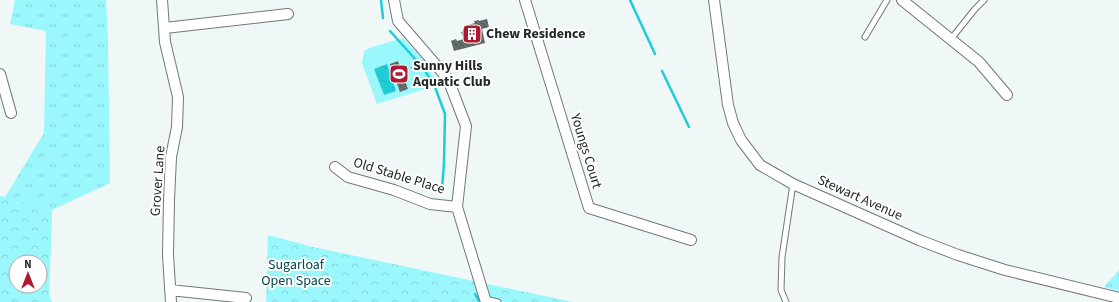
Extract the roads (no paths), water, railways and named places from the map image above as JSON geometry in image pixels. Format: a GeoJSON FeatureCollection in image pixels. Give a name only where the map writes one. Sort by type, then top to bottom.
{"type":"FeatureCollection","features":[{"type":"Feature","properties":{"kind":"street","name":"Grover Lane"},"geometry":{"type":"LineString","coordinates":[[162,0],[165,42],[178,97],[177,127],[171,157],[169,200],[168,255],[171,302]]}},
{"type":"Feature","properties":{"kind":"street"},"geometry":{"type":"LineString","coordinates":[[394,0],[398,21],[448,79],[466,126],[457,207],[485,299]]}},
{"type":"Feature","properties":{"kind":"street","name":"Youngs Court"},"geometry":{"type":"LineString","coordinates":[[525,0],[588,208],[691,240]]}},
{"type":"Feature","properties":{"kind":"street","name":"Stewart Avenue"},"geometry":{"type":"LineString","coordinates":[[714,0],[728,106],[733,123],[741,140],[760,165],[793,184],[919,240],[958,255],[1005,270],[1113,299]]}},
{"type":"Feature","properties":{"kind":"street"},"geometry":{"type":"LineString","coordinates":[[902,0],[979,62],[1007,95]]}},
{"type":"Feature","properties":{"kind":"street"},"geometry":{"type":"LineString","coordinates":[[165,28],[288,14]]}},
{"type":"Feature","properties":{"kind":"street"},"geometry":{"type":"LineString","coordinates":[[0,74],[11,112]]}},
{"type":"Feature","properties":{"kind":"street","name":"Old Stable Place"},"geometry":{"type":"LineString","coordinates":[[335,167],[348,177],[394,190],[430,204],[457,207]]}},
{"type":"Feature","properties":{"kind":"street"},"geometry":{"type":"LineString","coordinates":[[170,290],[246,298]]}},
{"type":"Feature","properties":{"kind":"lane"},"geometry":{"type":"LineString","coordinates":[[866,37],[887,0]]}},
{"type":"Feature","properties":{"kind":"lane"},"geometry":{"type":"LineString","coordinates":[[951,39],[984,0]]}},
{"type":"Feature","properties":{"kind":"lane"},"geometry":{"type":"LineString","coordinates":[[786,302],[781,290],[782,257],[793,184]]}},
{"type":"Feature","properties":{"kind":"lane"},"geometry":{"type":"LineString","coordinates":[[485,299],[498,302]]}},
{"type":"Feature","properties":{"kind":"water"},"geometry":{"type":"Polygon","coordinates":[[[387,64],[396,91],[384,95],[374,69],[387,64]]]}},
{"type":"Feature","properties":{"kind":"waterway"},"geometry":{"type":"LineString","coordinates":[[381,0],[383,18]]}},
{"type":"Feature","properties":{"kind":"waterway"},"geometry":{"type":"LineString","coordinates":[[630,0],[655,54]]}},
{"type":"Feature","properties":{"kind":"waterway"},"geometry":{"type":"LineString","coordinates":[[390,31],[424,69],[435,87],[445,114],[442,189]]}},
{"type":"Feature","properties":{"kind":"waterway"},"geometry":{"type":"LineString","coordinates":[[662,71],[689,127]]}},
{"type":"Feature","properties":{"kind":"waterway"},"geometry":{"type":"LineString","coordinates":[[475,294],[480,302]]}},
{"type":"Feature","properties":{"kind":"place","name":"Chew Residence"},"geometry":{"type":"Point","coordinates":[472,34]}},
{"type":"Feature","properties":{"kind":"place","name":"Sunny Hills Aquatic Club"},"geometry":{"type":"Point","coordinates":[399,74]}},
{"type":"Feature","properties":{"kind":"park label","name":"Sugarloaf Open Space"},"geometry":{"type":"Point","coordinates":[296,274]}}]}
